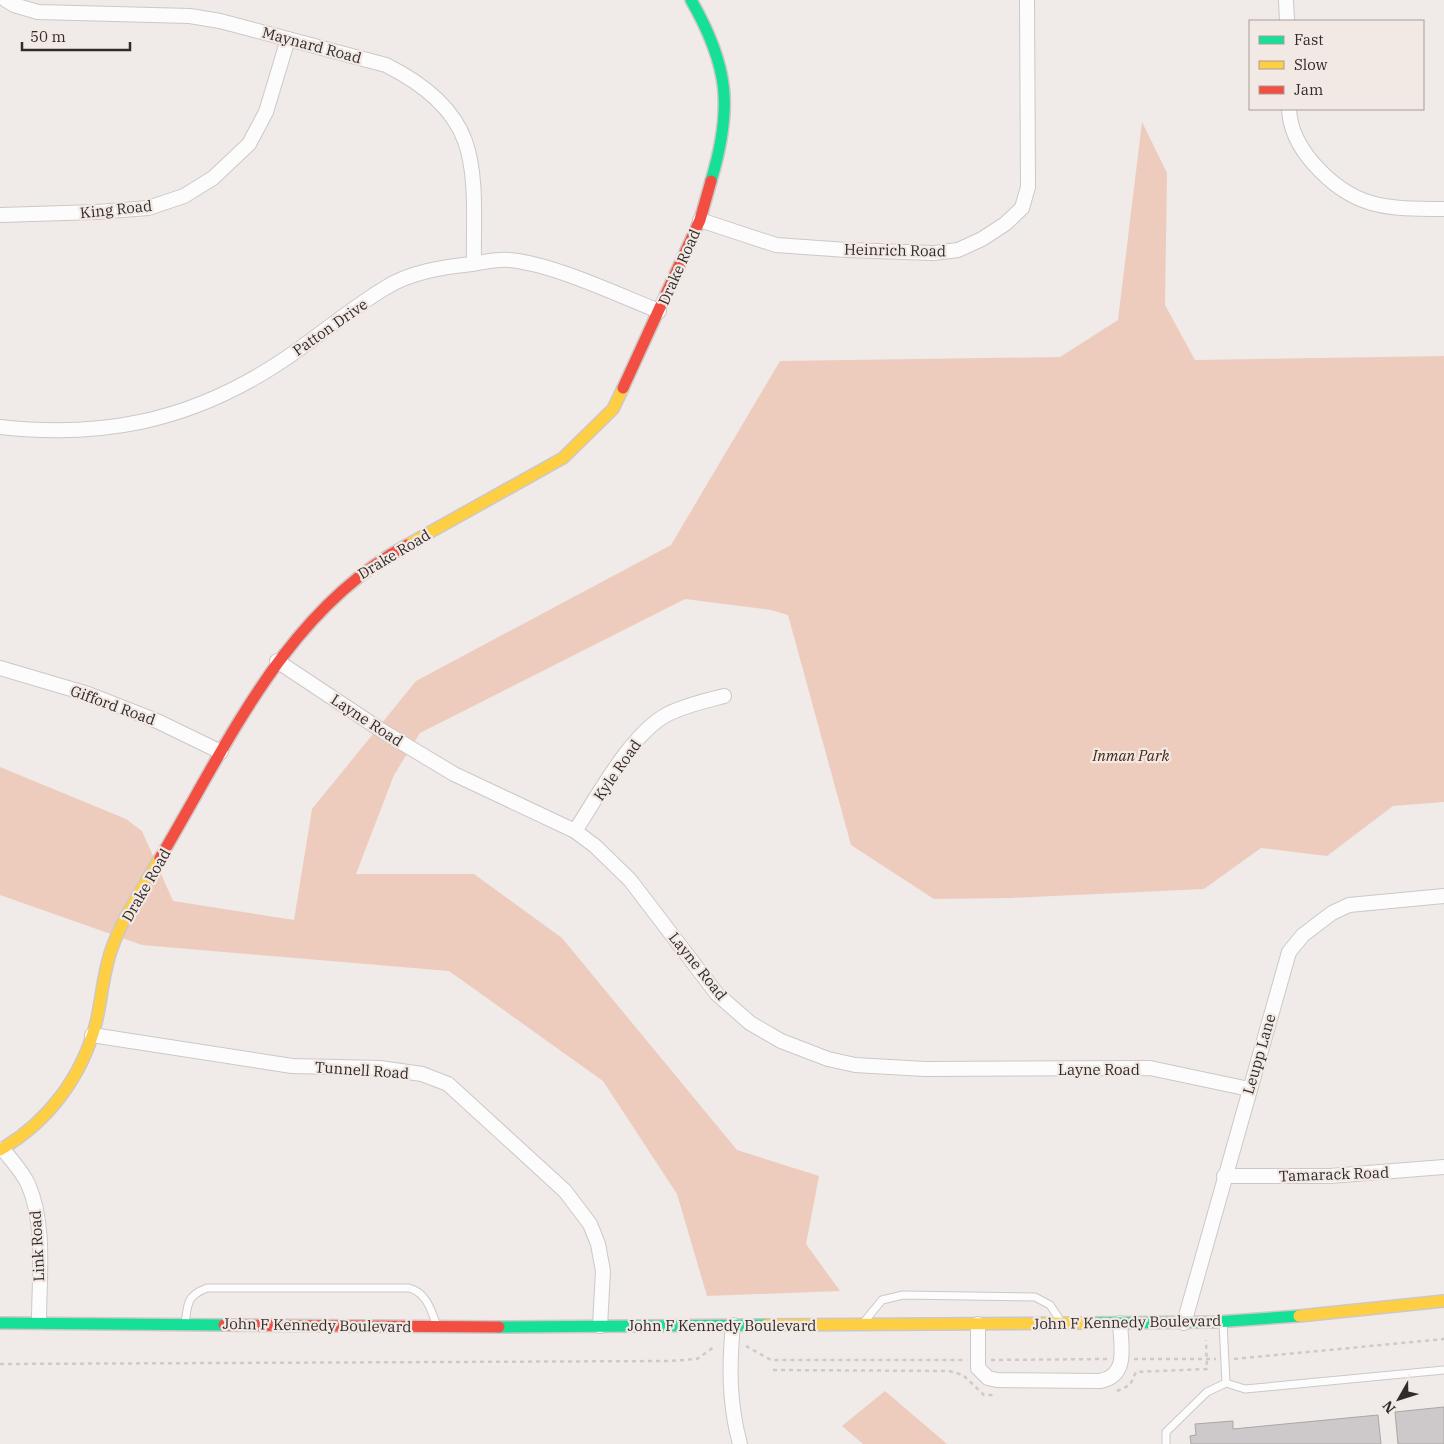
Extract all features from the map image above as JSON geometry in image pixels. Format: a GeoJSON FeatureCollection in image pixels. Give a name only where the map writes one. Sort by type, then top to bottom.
{"type":"FeatureCollection","features":[{"type":"Feature","properties":{"kind":"street","name":"Maynard Road"},"geometry":{"type":"LineString","coordinates":[[6,0],[14,5],[38,12],[190,16],[220,21],[386,65],[409,77],[434,96],[450,116],[464,140],[472,176],[474,264]]}},
{"type":"Feature","properties":{"kind":"street","name":"Drake Road"},"geometry":{"type":"LineString","coordinates":[[2,1149],[32,1129],[54,1106],[68,1086],[92,1035],[116,938],[221,752],[277,661],[309,620],[356,575],[381,559],[550,467],[563,458],[613,409],[700,220],[721,148],[726,106],[721,67],[708,30],[691,0]]}},
{"type":"Feature","properties":{"kind":"street","name":"Heinrich Road"},"geometry":{"type":"LineString","coordinates":[[700,220],[776,245],[934,253],[958,250],[982,239],[1005,224],[1022,208],[1028,188],[1027,0]]}},
{"type":"Feature","properties":{"kind":"street"},"geometry":{"type":"LineString","coordinates":[[1286,0],[1287,20]]}},
{"type":"Feature","properties":{"kind":"street","name":"King Road"},"geometry":{"type":"LineString","coordinates":[[0,215],[97,212],[148,208],[184,196],[214,178],[248,144],[266,112],[288,39]]}},
{"type":"Feature","properties":{"kind":"street"},"geometry":{"type":"LineString","coordinates":[[1289,110],[1291,125],[1301,149],[1327,180],[1351,197],[1378,206],[1444,209]]}},
{"type":"Feature","properties":{"kind":"street","name":"Patton Drive"},"geometry":{"type":"LineString","coordinates":[[0,427],[40,432],[97,430],[134,424],[182,411],[219,397],[271,368],[386,287],[416,274],[510,260],[528,264],[659,311]]}},
{"type":"Feature","properties":{"kind":"street","name":"Layne Road"},"geometry":{"type":"LineString","coordinates":[[277,661],[384,732],[454,774],[575,831],[596,846],[630,880],[717,994],[758,1028],[781,1041],[828,1059],[855,1065],[925,1070],[1150,1068],[1249,1089]]}},
{"type":"Feature","properties":{"kind":"street","name":"Gifford Road"},"geometry":{"type":"LineString","coordinates":[[0,668],[88,694],[157,721],[221,752]]}},
{"type":"Feature","properties":{"kind":"street","name":"Kyle Road"},"geometry":{"type":"LineString","coordinates":[[575,831],[631,747],[649,727],[667,714],[683,707],[724,696]]}},
{"type":"Feature","properties":{"kind":"street","name":"Leupp Lane"},"geometry":{"type":"LineString","coordinates":[[1184,1323],[1224,1176],[1289,952],[1303,935],[1332,912],[1349,905],[1444,896]]}},
{"type":"Feature","properties":{"kind":"street","name":"Tunnell Road"},"geometry":{"type":"LineString","coordinates":[[92,1035],[292,1066],[380,1068],[422,1074],[448,1084],[566,1191],[590,1224],[598,1244],[603,1271],[600,1326]]}},
{"type":"Feature","properties":{"kind":"street","name":"Link Road"},"geometry":{"type":"LineString","coordinates":[[2,1149],[27,1181],[35,1201],[38,1224],[39,1322]]}},
{"type":"Feature","properties":{"kind":"street","name":"Tamarack Road"},"geometry":{"type":"LineString","coordinates":[[1224,1176],[1330,1176],[1444,1167]]}},
{"type":"Feature","properties":{"kind":"street","name":"John F Kennedy Boulevard"},"geometry":{"type":"LineString","coordinates":[[0,1323],[437,1327],[1184,1323],[1330,1314],[1444,1302]]}},
{"type":"Feature","properties":{"kind":"street"},"geometry":{"type":"LineString","coordinates":[[978,1324],[978,1368],[982,1373],[997,1380],[1100,1381],[1115,1376],[1120,1369],[1120,1323]]}},
{"type":"Feature","properties":{"kind":"street"},"geometry":{"type":"LineString","coordinates":[[732,1325],[730,1378],[732,1415],[740,1444]]}},
{"type":"Feature","properties":{"kind":"lane"},"geometry":{"type":"LineString","coordinates":[[185,1324],[188,1302],[195,1293],[207,1288],[409,1288],[419,1291],[429,1303],[437,1327]]}},
{"type":"Feature","properties":{"kind":"lane"},"geometry":{"type":"LineString","coordinates":[[862,1324],[882,1300],[903,1295],[1035,1297],[1050,1305],[1062,1323]]}},
{"type":"Feature","properties":{"kind":"lane"},"geometry":{"type":"LineString","coordinates":[[1223,1322],[1226,1383]]}},
{"type":"Feature","properties":{"kind":"lane"},"geometry":{"type":"LineString","coordinates":[[1166,1444],[1166,1432],[1207,1392],[1226,1383],[1245,1389],[1444,1370]]}},
{"type":"Feature","properties":{"kind":"path"},"geometry":{"type":"LineString","coordinates":[[746,1346],[771,1360],[780,1361],[1225,1359],[1444,1339]]}},
{"type":"Feature","properties":{"kind":"path"},"geometry":{"type":"LineString","coordinates":[[0,1364],[668,1361],[697,1359],[714,1347]]}},
{"type":"Feature","properties":{"kind":"green space","name":"Inman Park"},"geometry":{"type":"Polygon","coordinates":[[[1142,122],[1167,173],[1165,305],[1195,360],[1444,356],[1444,802],[1393,806],[1327,856],[1261,848],[1204,889],[1009,898],[934,899],[851,845],[788,615],[771,610],[685,599],[420,733],[394,775],[356,874],[474,874],[562,938],[737,1150],[819,1176],[806,1244],[840,1291],[707,1296],[677,1194],[603,1081],[449,971],[142,945],[0,895],[0,767],[126,819],[142,831],[173,901],[294,920],[312,809],[416,681],[671,545],[780,361],[1060,357],[1118,320],[1142,122]]]}},
{"type":"Feature","properties":{"kind":"green space"},"geometry":{"type":"Polygon","coordinates":[[[885,1391],[947,1444],[863,1444],[842,1426],[885,1391]]]}},
{"type":"Feature","properties":{"kind":"building"},"geometry":{"type":"Polygon","coordinates":[[[1444,1407],[1444,1444],[1398,1444],[1395,1412],[1444,1407]]]}},
{"type":"Feature","properties":{"kind":"building"},"geometry":{"type":"Polygon","coordinates":[[[1378,1415],[1381,1444],[1191,1444],[1190,1436],[1196,1435],[1195,1424],[1233,1421],[1233,1429],[1378,1415]]]}},
{"type":"Feature","properties":{"kind":"traffic: fast"},"geometry":{"type":"LineString","coordinates":[[691,0],[713,46],[724,88],[722,131],[711,181]]}},
{"type":"Feature","properties":{"kind":"traffic: fast"},"geometry":{"type":"LineString","coordinates":[[1088,1323],[1216,1322],[1299,1316]]}},
{"type":"Feature","properties":{"kind":"traffic: fast"},"geometry":{"type":"LineString","coordinates":[[0,1323],[224,1325]]}},
{"type":"Feature","properties":{"kind":"traffic: fast"},"geometry":{"type":"LineString","coordinates":[[499,1327],[766,1325]]}},
{"type":"Feature","properties":{"kind":"traffic: slow"},"geometry":{"type":"LineString","coordinates":[[407,545],[563,458],[613,409],[623,388]]}},
{"type":"Feature","properties":{"kind":"traffic: slow"},"geometry":{"type":"LineString","coordinates":[[0,1150],[17,1139],[48,1112],[72,1080],[82,1062],[96,1023],[112,948],[134,902],[160,858]]}},
{"type":"Feature","properties":{"kind":"traffic: slow"},"geometry":{"type":"LineString","coordinates":[[1299,1316],[1444,1301]]}},
{"type":"Feature","properties":{"kind":"traffic: slow"},"geometry":{"type":"LineString","coordinates":[[766,1325],[1088,1323]]}},
{"type":"Feature","properties":{"kind":"traffic: jam"},"geometry":{"type":"LineString","coordinates":[[623,388],[700,220],[711,181]]}},
{"type":"Feature","properties":{"kind":"traffic: jam"},"geometry":{"type":"LineString","coordinates":[[160,858],[236,726],[263,684],[293,643],[327,606],[364,573],[407,545]]}},
{"type":"Feature","properties":{"kind":"traffic: jam"},"geometry":{"type":"LineString","coordinates":[[224,1325],[499,1327]]}}]}
